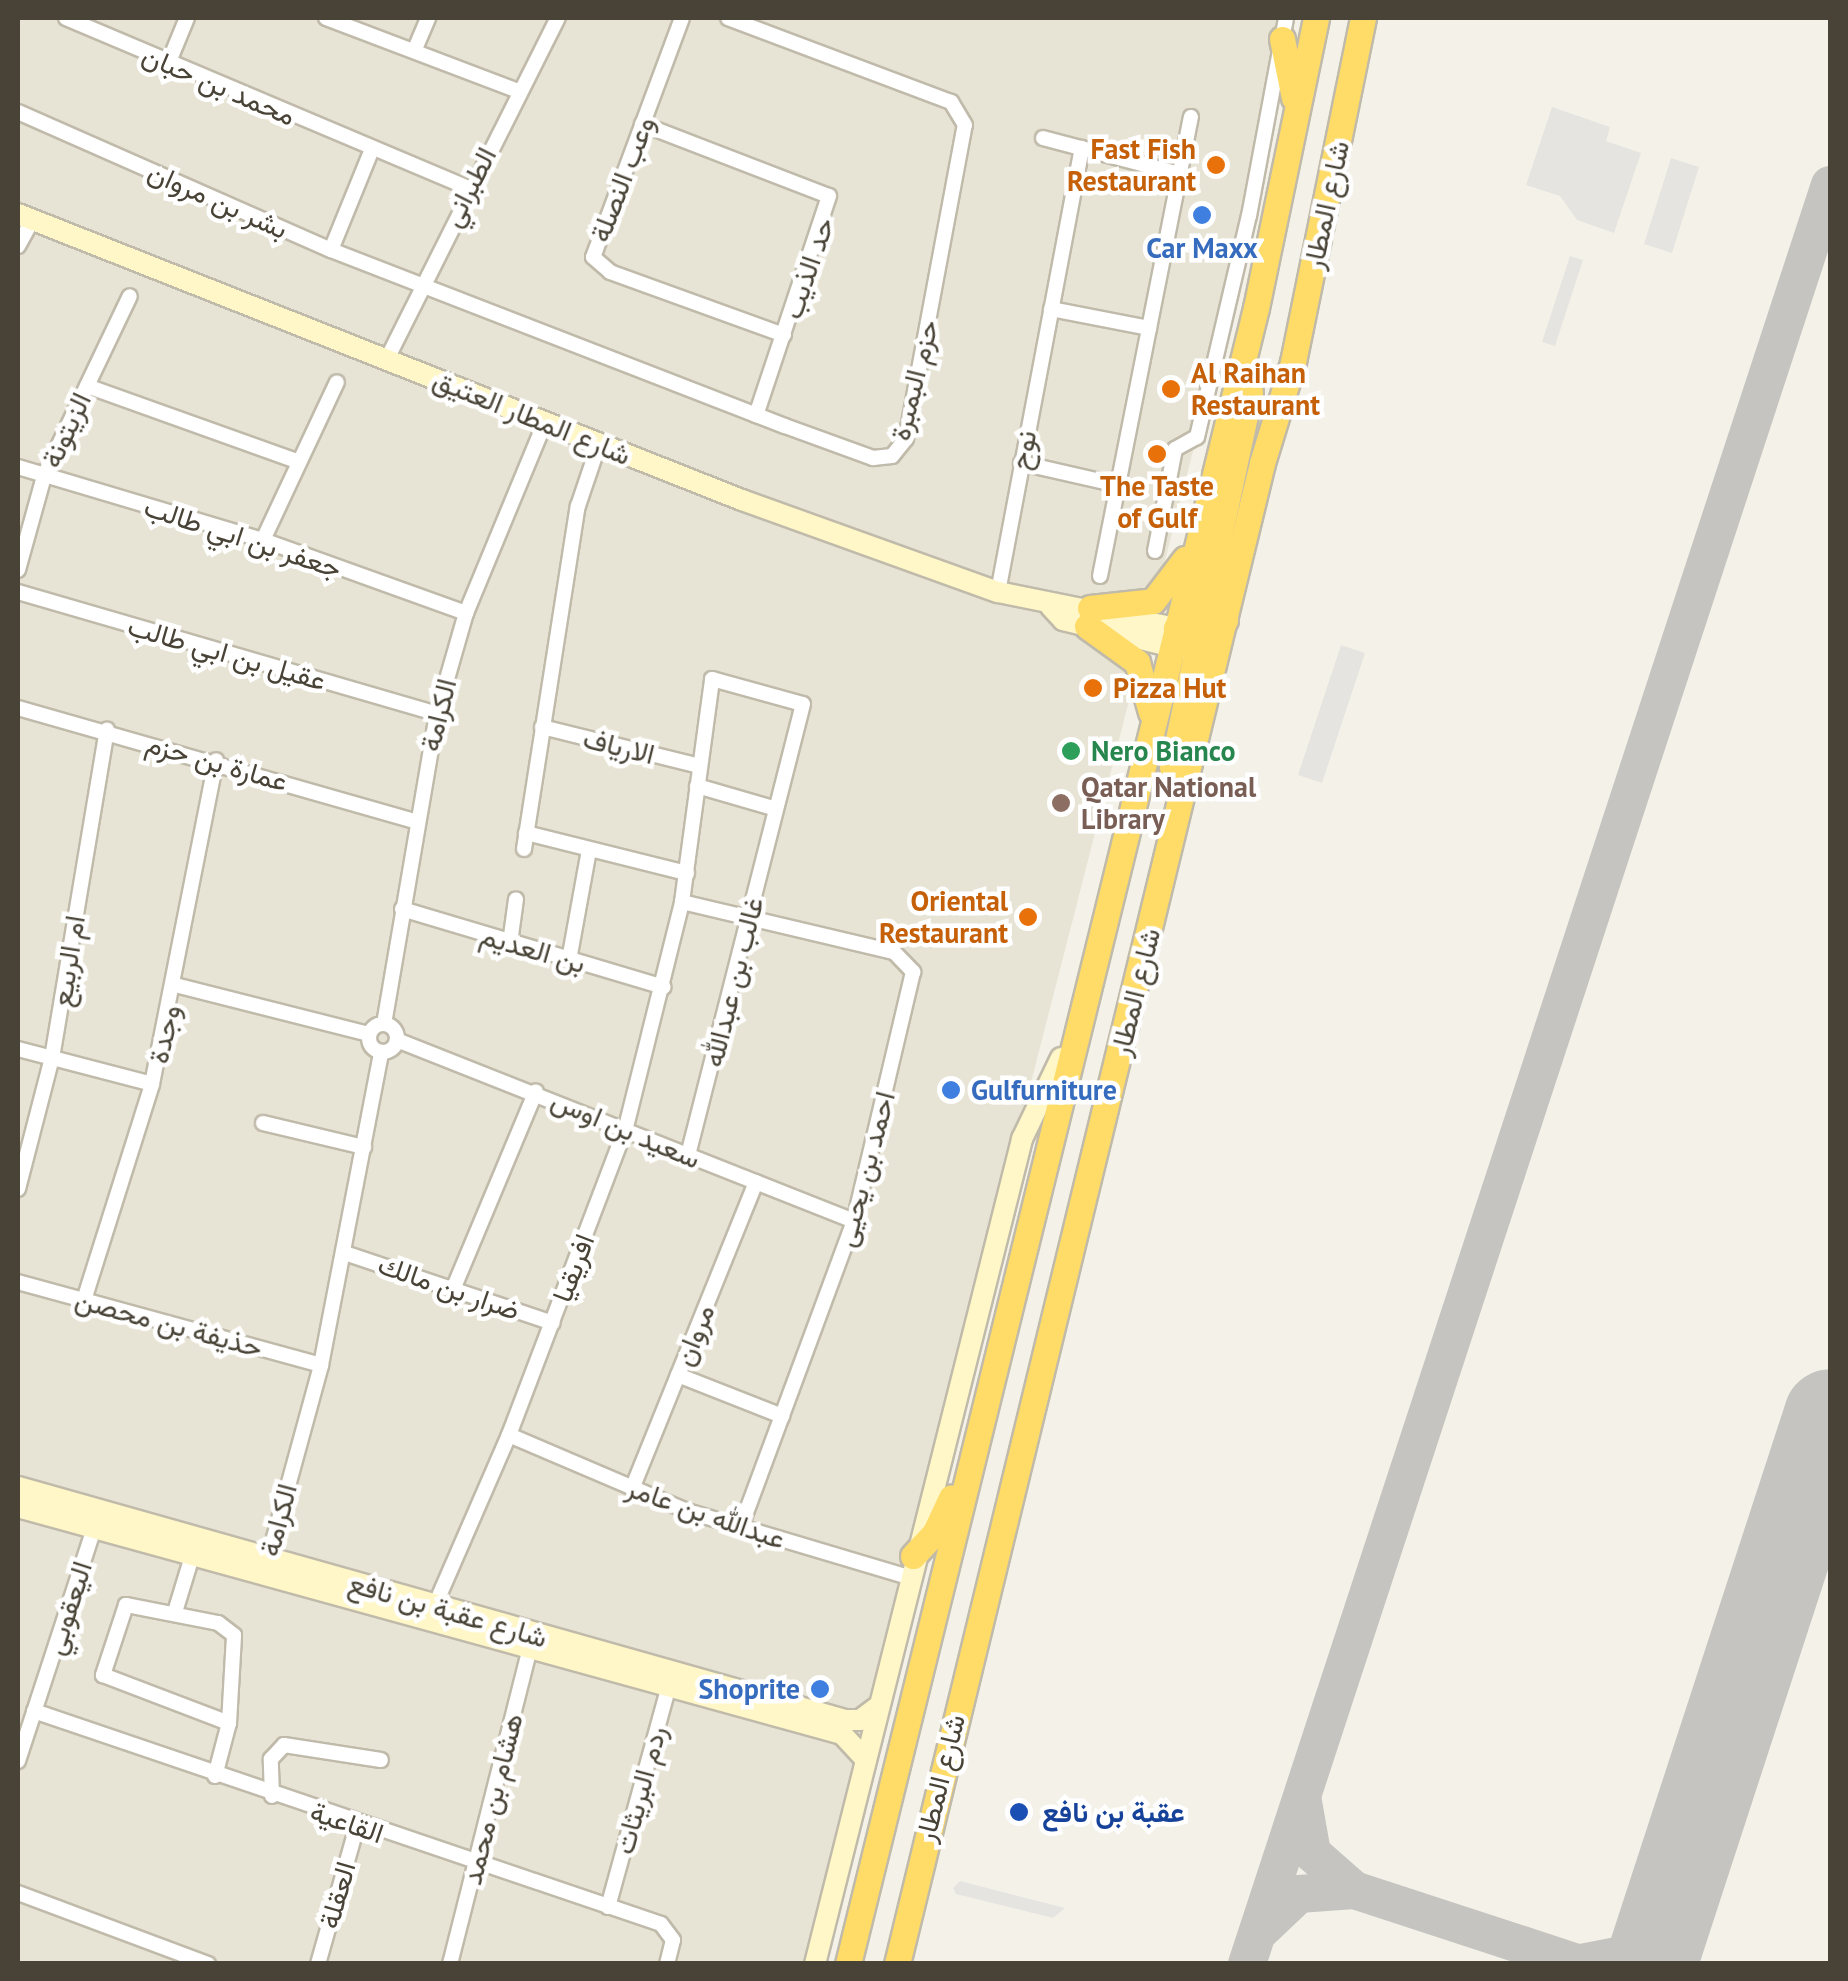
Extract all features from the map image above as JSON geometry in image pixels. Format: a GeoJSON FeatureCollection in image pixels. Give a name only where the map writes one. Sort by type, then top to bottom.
{"type":"FeatureCollection","features":[{"type":"Feature","properties":{"kind":"highway","name":"شارع المطار"},"geometry":{"type":"LineString","coordinates":[[848,1964],[1084,1020],[1173,637],[1256,308],[1316,18]]}},
{"type":"Feature","properties":{"kind":"highway","name":"شارع المطار"},"geometry":{"type":"LineString","coordinates":[[896,1964],[1133,1003],[1142,898],[1206,655],[1225,620],[1294,362],[1363,18]]}},
{"type":"Feature","properties":{"kind":"highway"},"geometry":{"type":"LineString","coordinates":[[1284,28],[1296,110]]}},
{"type":"Feature","properties":{"kind":"highway"},"geometry":{"type":"LineString","coordinates":[[1225,620],[1212,629],[1202,619],[1247,416],[1256,308]]}},
{"type":"Feature","properties":{"kind":"highway"},"geometry":{"type":"LineString","coordinates":[[1089,617],[1153,601],[1200,534]]}},
{"type":"Feature","properties":{"kind":"highway"},"geometry":{"type":"LineString","coordinates":[[1089,617],[1128,651],[1141,668],[1150,702],[1151,744]]}},
{"type":"Feature","properties":{"kind":"highway"},"geometry":{"type":"LineString","coordinates":[[1173,637],[1192,636],[1206,655]]}},
{"type":"Feature","properties":{"kind":"highway"},"geometry":{"type":"LineString","coordinates":[[910,1567],[940,1522],[981,1428]]}},
{"type":"Feature","properties":{"kind":"street","name":"محمد بن حبان"},"geometry":{"type":"LineString","coordinates":[[66,18],[468,188]]}},
{"type":"Feature","properties":{"kind":"street"},"geometry":{"type":"LineString","coordinates":[[168,64],[187,18]]}},
{"type":"Feature","properties":{"kind":"street"},"geometry":{"type":"LineString","coordinates":[[326,18],[518,91]]}},
{"type":"Feature","properties":{"kind":"street"},"geometry":{"type":"LineString","coordinates":[[415,49],[428,18]]}},
{"type":"Feature","properties":{"kind":"street","name":"الطبراني"},"geometry":{"type":"LineString","coordinates":[[387,359],[420,282],[558,18]]}},
{"type":"Feature","properties":{"kind":"street","name":"وعب النصلة"},"geometry":{"type":"LineString","coordinates":[[682,18],[595,245],[596,264],[784,336]]}},
{"type":"Feature","properties":{"kind":"street","name":"حزم البمبرة"},"geometry":{"type":"LineString","coordinates":[[420,282],[872,458],[900,450],[965,125],[951,102],[728,18]]}},
{"type":"Feature","properties":{"kind":"street"},"geometry":{"type":"LineString","coordinates":[[1155,551],[1175,449],[1197,437],[1250,216],[1284,28]]}},
{"type":"Feature","properties":{"kind":"street","name":"بشر بن مروان"},"geometry":{"type":"LineString","coordinates":[[18,112],[331,250],[420,282]]}},
{"type":"Feature","properties":{"kind":"street"},"geometry":{"type":"LineString","coordinates":[[1100,576],[1191,117]]}},
{"type":"Feature","properties":{"kind":"street","name":"حد الذيب"},"geometry":{"type":"LineString","coordinates":[[642,124],[828,196],[756,415]]}},
{"type":"Feature","properties":{"kind":"street"},"geometry":{"type":"LineString","coordinates":[[1043,138],[1179,174]]}},
{"type":"Feature","properties":{"kind":"street","name":"نوح"},"geometry":{"type":"LineString","coordinates":[[998,592],[1082,148]]}},
{"type":"Feature","properties":{"kind":"street"},"geometry":{"type":"LineString","coordinates":[[331,250],[372,150]]}},
{"type":"Feature","properties":{"kind":"street"},"geometry":{"type":"LineString","coordinates":[[18,246],[25,217]]}},
{"type":"Feature","properties":{"kind":"street","name":"شارع المطار العتيق"},"geometry":{"type":"LineString","coordinates":[[25,217],[599,444],[998,592],[1051,607],[1070,602],[1089,617],[1173,637]]}},
{"type":"Feature","properties":{"kind":"street","name":"الزيتونة"},"geometry":{"type":"LineString","coordinates":[[18,570],[44,476],[130,296]]}},
{"type":"Feature","properties":{"kind":"street"},"geometry":{"type":"LineString","coordinates":[[1051,309],[1149,328]]}},
{"type":"Feature","properties":{"kind":"street"},"geometry":{"type":"LineString","coordinates":[[263,540],[337,382]]}},
{"type":"Feature","properties":{"kind":"street"},"geometry":{"type":"LineString","coordinates":[[87,386],[297,461]]}},
{"type":"Feature","properties":{"kind":"street","name":"الكرامة"},"geometry":{"type":"LineString","coordinates":[[384,1024],[414,820],[437,714],[466,613],[545,422]]}},
{"type":"Feature","properties":{"kind":"street"},"geometry":{"type":"LineString","coordinates":[[599,444],[578,506],[525,841],[589,850],[687,874]]}},
{"type":"Feature","properties":{"kind":"street"},"geometry":{"type":"LineString","coordinates":[[1020,463],[1118,486]]}},
{"type":"Feature","properties":{"kind":"street","name":"جعفر بن ابي طالب"},"geometry":{"type":"LineString","coordinates":[[18,466],[263,540],[466,613]]}},
{"type":"Feature","properties":{"kind":"street","name":"عقيل بن ابي طالب"},"geometry":{"type":"LineString","coordinates":[[18,592],[437,714]]}},
{"type":"Feature","properties":{"kind":"street","name":"افريقيا"},"geometry":{"type":"LineString","coordinates":[[432,1613],[508,1435],[626,1127],[664,987],[682,902],[697,786],[696,765],[712,679]]}},
{"type":"Feature","properties":{"kind":"street","name":"غالب بن عبدالله"},"geometry":{"type":"LineString","coordinates":[[688,1156],[803,704],[712,679]]}},
{"type":"Feature","properties":{"kind":"street","name":"عمارة بن حزم"},"geometry":{"type":"LineString","coordinates":[[18,708],[216,760],[414,820]]}},
{"type":"Feature","properties":{"kind":"street","name":"الارياف"},"geometry":{"type":"LineString","coordinates":[[542,726],[696,765]]}},
{"type":"Feature","properties":{"kind":"street","name":"ام الربيع"},"geometry":{"type":"LineString","coordinates":[[18,1189],[21,1161],[52,1058],[107,730]]}},
{"type":"Feature","properties":{"kind":"street","name":"وجدة"},"geometry":{"type":"LineString","coordinates":[[84,1300],[152,1084],[175,985],[216,760]]}},
{"type":"Feature","properties":{"kind":"street"},"geometry":{"type":"LineString","coordinates":[[697,786],[776,809]]}},
{"type":"Feature","properties":{"kind":"street"},"geometry":{"type":"LineString","coordinates":[[568,960],[589,850]]}},
{"type":"Feature","properties":{"kind":"street"},"geometry":{"type":"LineString","coordinates":[[510,943],[516,899]]}},
{"type":"Feature","properties":{"kind":"street"},"geometry":{"type":"LineString","coordinates":[[682,902],[749,919]]}},
{"type":"Feature","properties":{"kind":"street","name":"بن العديم"},"geometry":{"type":"LineString","coordinates":[[402,910],[664,987]]}},
{"type":"Feature","properties":{"kind":"street","name":"احمد بن يحيى"},"geometry":{"type":"LineString","coordinates":[[740,1529],[854,1221],[913,972],[894,952],[749,919]]}},
{"type":"Feature","properties":{"kind":"street"},"geometry":{"type":"LineString","coordinates":[[175,985],[369,1034],[382,1052],[397,1040],[384,1024],[369,1034]]}},
{"type":"Feature","properties":{"kind":"street","name":"شارع المطار"},"geometry":{"type":"LineString","coordinates":[[815,1964],[910,1567],[1031,1110],[1052,1084],[1072,1029],[1084,1020]]}},
{"type":"Feature","properties":{"kind":"street","name":"سعيد بن اوس"},"geometry":{"type":"LineString","coordinates":[[397,1040],[536,1091],[854,1221]]}},
{"type":"Feature","properties":{"kind":"street"},"geometry":{"type":"LineString","coordinates":[[18,1049],[152,1084]]}},
{"type":"Feature","properties":{"kind":"street","name":"الكرامة"},"geometry":{"type":"LineString","coordinates":[[265,1568],[321,1364],[382,1052]]}},
{"type":"Feature","properties":{"kind":"street"},"geometry":{"type":"LineString","coordinates":[[454,1287],[536,1091]]}},
{"type":"Feature","properties":{"kind":"street"},"geometry":{"type":"LineString","coordinates":[[264,1123],[364,1146]]}},
{"type":"Feature","properties":{"kind":"street","name":"مروان"},"geometry":{"type":"LineString","coordinates":[[632,1488],[756,1182]]}},
{"type":"Feature","properties":{"kind":"street","name":"ضرار بن مالك"},"geometry":{"type":"LineString","coordinates":[[345,1253],[552,1323]]}},
{"type":"Feature","properties":{"kind":"street","name":"حذيفة بن محصن"},"geometry":{"type":"LineString","coordinates":[[18,1282],[321,1364]]}},
{"type":"Feature","properties":{"kind":"street"},"geometry":{"type":"LineString","coordinates":[[678,1375],[782,1416]]}},
{"type":"Feature","properties":{"kind":"street","name":"عبدالله بن عامر"},"geometry":{"type":"LineString","coordinates":[[508,1435],[740,1529],[910,1567]]}},
{"type":"Feature","properties":{"kind":"street","name":"شارع عقبة بن نافع"},"geometry":{"type":"LineString","coordinates":[[18,1487],[96,1521]]}},
{"type":"Feature","properties":{"kind":"street","name":"شارع عقبة بن نافع"},"geometry":{"type":"LineString","coordinates":[[18,1507],[96,1521],[670,1682],[842,1734],[866,1760]]}},
{"type":"Feature","properties":{"kind":"street","name":"اليعقوبي"},"geometry":{"type":"LineString","coordinates":[[18,1761],[96,1521]]}},
{"type":"Feature","properties":{"kind":"street"},"geometry":{"type":"LineString","coordinates":[[176,1612],[194,1548]]}},
{"type":"Feature","properties":{"kind":"street"},"geometry":{"type":"LineString","coordinates":[[215,1776],[229,1723],[234,1635],[225,1625],[176,1612],[126,1605],[102,1660],[103,1676],[229,1723]]}},
{"type":"Feature","properties":{"kind":"street","name":"هشام بن محمد"},"geometry":{"type":"LineString","coordinates":[[450,1964],[531,1643]]}},
{"type":"Feature","properties":{"kind":"street","name":"شارع عقبة بن نافع"},"geometry":{"type":"LineString","coordinates":[[670,1682],[844,1720],[860,1720],[876,1708]]}},
{"type":"Feature","properties":{"kind":"street","name":"ردم البريثات"},"geometry":{"type":"LineString","coordinates":[[608,1907],[670,1682]]}},
{"type":"Feature","properties":{"kind":"street","name":"القاعية"},"geometry":{"type":"LineString","coordinates":[[34,1711],[357,1826],[662,1924],[673,1940],[667,1964]]}},
{"type":"Feature","properties":{"kind":"street"},"geometry":{"type":"LineString","coordinates":[[272,1796],[271,1759],[284,1745],[381,1760]]}},
{"type":"Feature","properties":{"kind":"street","name":"العقلة"},"geometry":{"type":"LineString","coordinates":[[318,1964],[357,1826]]}},
{"type":"Feature","properties":{"kind":"street"},"geometry":{"type":"LineString","coordinates":[[18,1892],[208,1964]]}},
{"type":"Feature","properties":{"kind":"shaded area"},"geometry":{"type":"Polygon","coordinates":[[[18,18],[1283,18],[1256,206],[805,1963],[18,1963],[18,18]]]}},
{"type":"Feature","properties":{"kind":"shaded area"},"geometry":{"type":"Polygon","coordinates":[[[1552,107],[1610,127],[1606,141],[1641,153],[1614,233],[1577,220],[1560,196],[1526,185],[1552,107]]]}},
{"type":"Feature","properties":{"kind":"shaded area"},"geometry":{"type":"Polygon","coordinates":[[[1671,158],[1699,167],[1672,253],[1644,244],[1671,158]]]}},
{"type":"Feature","properties":{"kind":"shaded area"},"geometry":{"type":"Polygon","coordinates":[[[1570,256],[1583,260],[1555,346],[1542,342],[1570,256]]]}},
{"type":"Feature","properties":{"kind":"shaded area"},"geometry":{"type":"Polygon","coordinates":[[[1341,645],[1365,653],[1322,783],[1298,775],[1341,645]]]}},
{"type":"Feature","properties":{"kind":"shaded area"},"geometry":{"type":"Polygon","coordinates":[[[960,1881],[1065,1908],[1053,1918],[956,1894],[953,1888],[960,1881]]]}},
{"type":"Feature","properties":{"kind":"taxiway"},"geometry":{"type":"LineString","coordinates":[[1247,1964],[1830,185]]}},
{"type":"Feature","properties":{"kind":"taxiway"},"geometry":{"type":"LineString","coordinates":[[1261,1930],[1299,1894],[1354,1890],[1312,1853],[1303,1802]]}},
{"type":"Feature","properties":{"kind":"taxiway"},"geometry":{"type":"LineString","coordinates":[[1354,1890],[1580,1964]]}},
{"type":"Feature","properties":{"kind":"taxiway"},"geometry":{"type":"LineString","coordinates":[[1672,1902],[1680,1964]]}},
{"type":"Feature","properties":{"kind":"taxiway"},"geometry":{"type":"LineString","coordinates":[[1576,1964],[1628,1954],[1665,1920]]}},
{"type":"Feature","properties":{"kind":"runway"},"geometry":{"type":"LineString","coordinates":[[1651,1964],[1830,1415]]}},
{"type":"Feature","properties":{"kind":"place","name":"Fast Fish Restaurant"},"geometry":{"type":"Point","coordinates":[1216,165]}},
{"type":"Feature","properties":{"kind":"place","name":"Car Maxx"},"geometry":{"type":"Point","coordinates":[1202,215]}},
{"type":"Feature","properties":{"kind":"place","name":"Al Raihan Restaurant"},"geometry":{"type":"Point","coordinates":[1171,389]}},
{"type":"Feature","properties":{"kind":"place","name":"The Taste of Gulf"},"geometry":{"type":"Point","coordinates":[1157,454]}},
{"type":"Feature","properties":{"kind":"place","name":"Pizza Hut"},"geometry":{"type":"Point","coordinates":[1093,688]}},
{"type":"Feature","properties":{"kind":"place","name":"Nero Bianco"},"geometry":{"type":"Point","coordinates":[1071,751]}},
{"type":"Feature","properties":{"kind":"place","name":"Qatar National Library"},"geometry":{"type":"Point","coordinates":[1061,803]}},
{"type":"Feature","properties":{"kind":"place","name":"Oriental Restaurant"},"geometry":{"type":"Point","coordinates":[1028,917]}},
{"type":"Feature","properties":{"kind":"place","name":"Gulfurniture"},"geometry":{"type":"Point","coordinates":[951,1090]}},
{"type":"Feature","properties":{"kind":"place","name":"Shoprite"},"geometry":{"type":"Point","coordinates":[820,1689]}},
{"type":"Feature","properties":{"kind":"place","name":"عقبة بن نافع"},"geometry":{"type":"Point","coordinates":[1019,1812]}}]}
